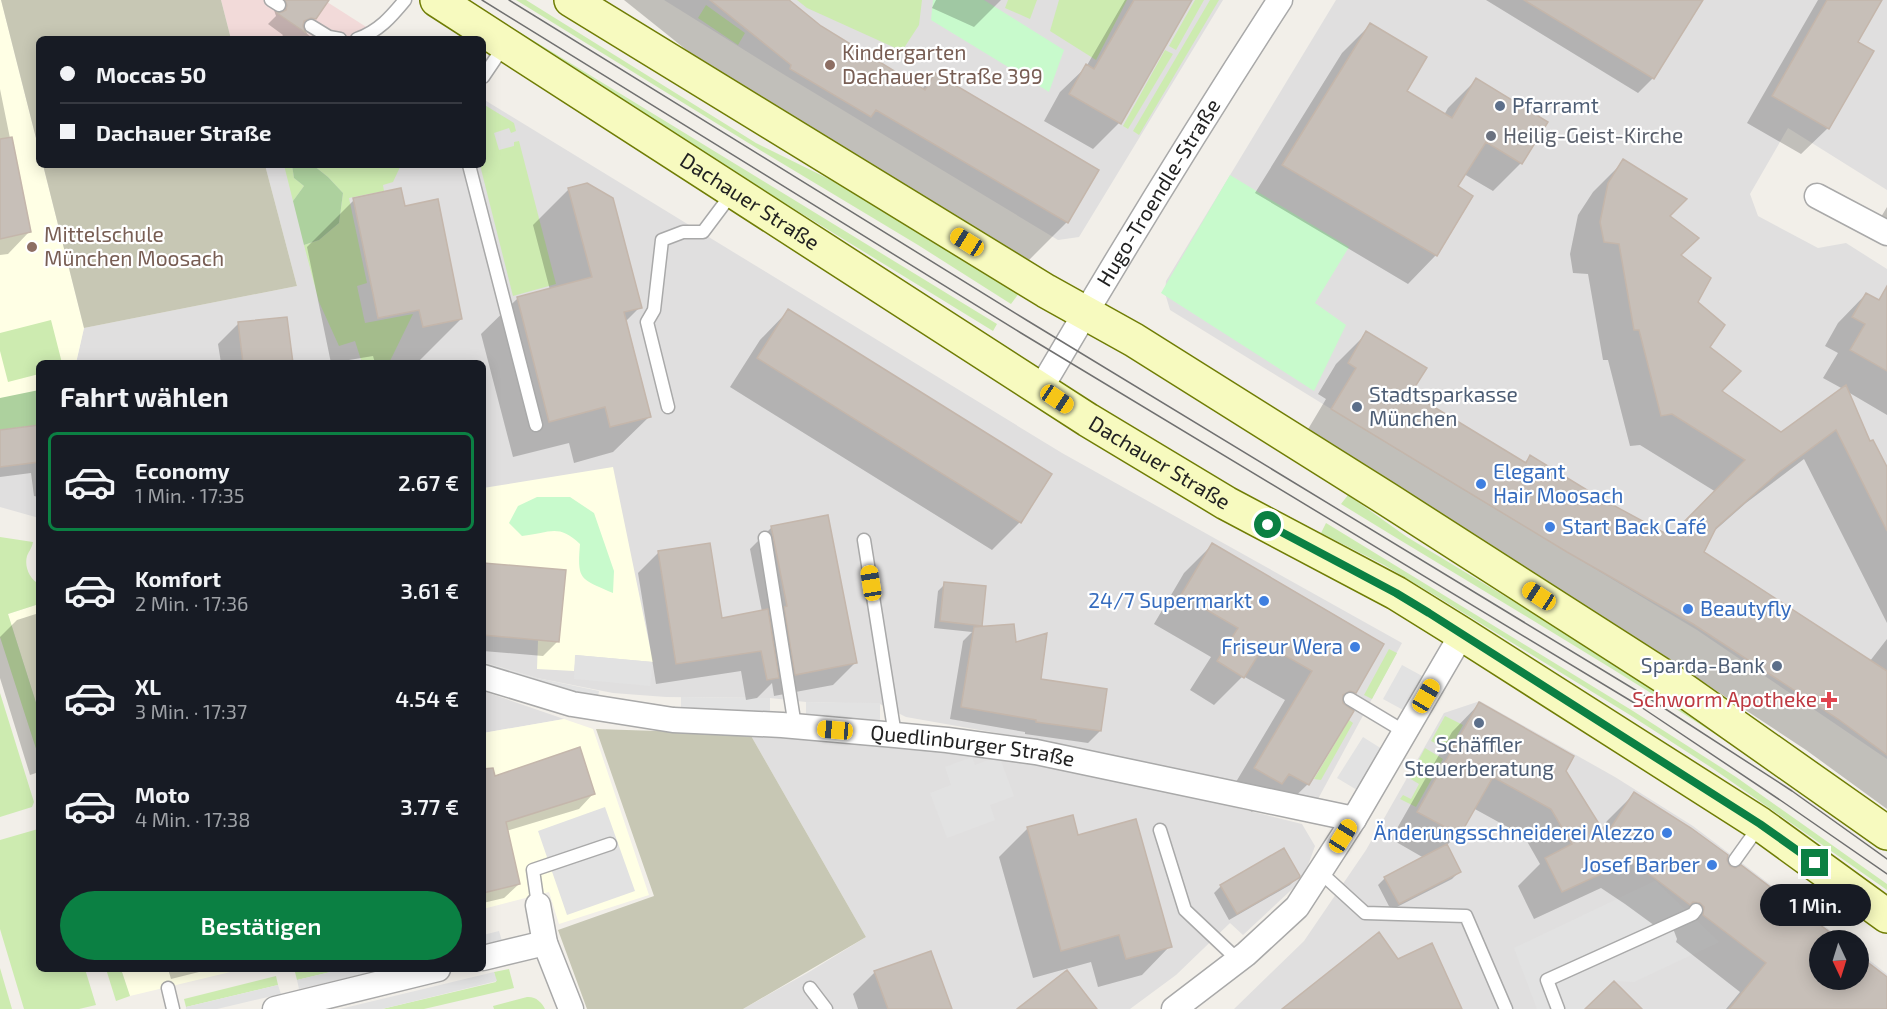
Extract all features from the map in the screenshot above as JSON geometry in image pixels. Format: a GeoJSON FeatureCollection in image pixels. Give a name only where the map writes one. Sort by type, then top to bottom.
{"type":"FeatureCollection","features":[{"type":"Feature","properties":{"kind":"main road","name":"Dachauer Straße"},"geometry":{"type":"LineString","coordinates":[[437,0],[1098,425],[1226,503],[1396,593],[1462,634],[1760,824],[1887,916]]}},
{"type":"Feature","properties":{"kind":"main road"},"geometry":{"type":"LineString","coordinates":[[571,0],[1046,291],[1164,358],[1671,681],[1887,833]]}},
{"type":"Feature","properties":{"kind":"street","name":"Hugo-Troendle-Straße"},"geometry":{"type":"LineString","coordinates":[[1041,388],[1191,138],[1280,0]]}},
{"type":"Feature","properties":{"kind":"street"},"geometry":{"type":"LineString","coordinates":[[1817,196],[1887,233]]}},
{"type":"Feature","properties":{"kind":"street"},"geometry":{"type":"LineString","coordinates":[[1174,1009],[1273,931],[1297,907],[1354,819],[1462,634]]}},
{"type":"Feature","properties":{"kind":"street","name":"Quedlinburger Straße"},"geometry":{"type":"LineString","coordinates":[[486,678],[572,704],[673,720],[795,726],[947,740],[1036,752],[1354,819]]}},
{"type":"Feature","properties":{"kind":"street"},"geometry":{"type":"LineString","coordinates":[[538,905],[545,943],[571,1009]]}},
{"type":"Feature","properties":{"kind":"street"},"geometry":{"type":"LineString","coordinates":[[486,957],[545,943]]}},
{"type":"Feature","properties":{"kind":"street"},"geometry":{"type":"LineString","coordinates":[[274,1009],[426,972]]}},
{"type":"Feature","properties":{"kind":"lane"},"geometry":{"type":"LineString","coordinates":[[365,36],[386,23],[405,0]]}},
{"type":"Feature","properties":{"kind":"lane"},"geometry":{"type":"LineString","coordinates":[[311,26],[327,36]]}},
{"type":"Feature","properties":{"kind":"lane"},"geometry":{"type":"LineString","coordinates":[[486,72],[505,44]]}},
{"type":"Feature","properties":{"kind":"lane"},"geometry":{"type":"LineString","coordinates":[[470,168],[536,425]]}},
{"type":"Feature","properties":{"kind":"lane"},"geometry":{"type":"LineString","coordinates":[[668,407],[647,322],[654,310],[662,240],[683,232],[703,232],[733,191]]}},
{"type":"Feature","properties":{"kind":"lane"},"geometry":{"type":"LineString","coordinates":[[765,538],[795,726]]}},
{"type":"Feature","properties":{"kind":"lane"},"geometry":{"type":"LineString","coordinates":[[864,540],[895,735]]}},
{"type":"Feature","properties":{"kind":"lane"},"geometry":{"type":"LineString","coordinates":[[1350,699],[1405,732]]}},
{"type":"Feature","properties":{"kind":"lane"},"geometry":{"type":"LineString","coordinates":[[1735,860],[1760,824]]}},
{"type":"Feature","properties":{"kind":"lane"},"geometry":{"type":"LineString","coordinates":[[1160,830],[1185,910],[1238,960]]}},
{"type":"Feature","properties":{"kind":"lane"},"geometry":{"type":"LineString","coordinates":[[538,905],[533,870],[610,844]]}},
{"type":"Feature","properties":{"kind":"lane"},"geometry":{"type":"LineString","coordinates":[[1320,872],[1365,913],[1466,916],[1506,1009]]}},
{"type":"Feature","properties":{"kind":"lane"},"geometry":{"type":"LineString","coordinates":[[1558,1009],[1547,980],[1693,914],[1696,910]]}},
{"type":"Feature","properties":{"kind":"lane"},"geometry":{"type":"LineString","coordinates":[[168,988],[173,1009]]}},
{"type":"Feature","properties":{"kind":"lane"},"geometry":{"type":"LineString","coordinates":[[810,988],[826,1009]]}},
{"type":"Feature","properties":{"kind":"shaded area","name":"Mittelschule München Moosach"},"geometry":{"type":"Polygon","coordinates":[[[1,0],[36,138],[36,168],[44,168],[84,328],[77,360],[36,360],[36,425],[0,430],[1,0]]]}},
{"type":"Feature","properties":{"kind":"shaded area"},"geometry":{"type":"Polygon","coordinates":[[[1,0],[221,0],[230,36],[36,36],[36,138],[1,0]]]}},
{"type":"Feature","properties":{"kind":"shaded area"},"geometry":{"type":"Polygon","coordinates":[[[221,0],[324,0],[380,36],[230,36],[221,0]]]}},
{"type":"Feature","properties":{"kind":"shaded area"},"geometry":{"type":"Polygon","coordinates":[[[664,0],[1223,0],[1079,237],[1058,240],[664,0]]]}},
{"type":"Feature","properties":{"kind":"shaded area"},"geometry":{"type":"Polygon","coordinates":[[[1336,0],[1887,0],[1887,190],[1788,128],[1750,194],[1758,216],[1818,248],[1846,243],[1887,269],[1887,759],[1697,630],[1170,310],[1165,293],[1166,281],[1336,0]]]}},
{"type":"Feature","properties":{"kind":"shaded area"},"geometry":{"type":"Polygon","coordinates":[[[486,101],[1062,453],[1402,643],[1318,799],[1019,737],[906,717],[880,704],[806,702],[770,698],[666,697],[613,693],[537,678],[486,663],[486,360],[77,360],[84,328],[297,286],[266,168],[486,168],[486,101]]]}},
{"type":"Feature","properties":{"kind":"shaded area"},"geometry":{"type":"Polygon","coordinates":[[[44,168],[266,168],[297,286],[84,328],[44,168]]]}},
{"type":"Feature","properties":{"kind":"shaded area"},"geometry":{"type":"Polygon","coordinates":[[[36,425],[36,517],[0,507],[0,430],[36,425]]]}},
{"type":"Feature","properties":{"kind":"shaded area"},"geometry":{"type":"Polygon","coordinates":[[[613,467],[653,662],[576,655],[574,671],[537,669],[538,640],[486,635],[486,488],[613,467]]]}},
{"type":"Feature","properties":{"kind":"shaded area"},"geometry":{"type":"Polygon","coordinates":[[[36,605],[36,703],[8,614],[36,605]]]}},
{"type":"Feature","properties":{"kind":"shaded area"},"geometry":{"type":"Polygon","coordinates":[[[575,655],[653,662],[650,686],[574,679],[575,655]]]}},
{"type":"Feature","properties":{"kind":"shaded area"},"geometry":{"type":"Polygon","coordinates":[[[486,663],[537,678],[599,691],[597,701],[486,673],[486,663]]]}},
{"type":"Feature","properties":{"kind":"shaded area"},"geometry":{"type":"Polygon","coordinates":[[[1402,665],[1424,677],[1405,711],[1383,699],[1402,665]]]}},
{"type":"Feature","properties":{"kind":"shaded area"},"geometry":{"type":"Polygon","coordinates":[[[486,692],[564,719],[486,732],[486,692]]]}},
{"type":"Feature","properties":{"kind":"shaded area"},"geometry":{"type":"Polygon","coordinates":[[[681,697],[770,698],[770,715],[681,714],[681,697]]]}},
{"type":"Feature","properties":{"kind":"shaded area"},"geometry":{"type":"Polygon","coordinates":[[[1480,701],[1615,777],[1693,826],[1830,930],[1809,930],[1809,990],[1869,990],[1869,960],[1887,974],[1887,1009],[1234,1009],[1304,941],[1366,850],[1444,713],[1480,701]]]}},
{"type":"Feature","properties":{"kind":"shaded area"},"geometry":{"type":"Polygon","coordinates":[[[806,702],[880,703],[880,722],[806,721],[806,702]]]}},
{"type":"Feature","properties":{"kind":"shaded area"},"geometry":{"type":"Polygon","coordinates":[[[564,719],[593,729],[649,895],[559,924],[549,892],[486,908],[486,732],[564,719]]]}},
{"type":"Feature","properties":{"kind":"shaded area"},"geometry":{"type":"Polygon","coordinates":[[[596,729],[750,734],[866,937],[743,1009],[587,1009],[558,930],[654,896],[596,729]]]}},
{"type":"Feature","properties":{"kind":"shaded area"},"geometry":{"type":"Polygon","coordinates":[[[750,734],[1021,758],[1124,780],[1302,824],[1315,846],[1303,879],[1243,935],[1230,923],[1176,975],[1130,1009],[743,1009],[866,937],[750,734]]]}},
{"type":"Feature","properties":{"kind":"shaded area"},"geometry":{"type":"Polygon","coordinates":[[[1363,737],[1382,749],[1357,790],[1337,778],[1363,737]]]}},
{"type":"Feature","properties":{"kind":"shaded area"},"geometry":{"type":"Polygon","coordinates":[[[999,756],[1014,796],[990,805],[995,820],[947,838],[930,793],[951,785],[945,767],[972,757],[975,765],[999,756]]]}},
{"type":"Feature","properties":{"kind":"shaded area"},"geometry":{"type":"Polygon","coordinates":[[[605,807],[635,891],[567,915],[538,831],[605,807]]]}},
{"type":"Feature","properties":{"kind":"shaded area"},"geometry":{"type":"Polygon","coordinates":[[[1655,881],[1719,942],[1634,982],[1614,981],[1585,1009],[1537,1009],[1514,948],[1655,881]]]}},
{"type":"Feature","properties":{"kind":"shaded area"},"geometry":{"type":"Polygon","coordinates":[[[499,931],[502,941],[486,944],[486,934],[499,931]]]}},
{"type":"Feature","properties":{"kind":"shaded area"},"geometry":{"type":"Polygon","coordinates":[[[122,972],[230,972],[130,996],[122,972]]]}},
{"type":"Feature","properties":{"kind":"shaded area"},"geometry":{"type":"Polygon","coordinates":[[[330,972],[371,972],[299,989],[297,980],[330,972]]]}},
{"type":"Feature","properties":{"kind":"shaded area"},"geometry":{"type":"Polygon","coordinates":[[[494,972],[497,981],[382,1009],[340,1009],[494,972]]]}},
{"type":"Feature","properties":{"kind":"shaded area"},"geometry":{"type":"Polygon","coordinates":[[[278,985],[281,994],[217,1009],[186,1009],[186,1007],[278,985]]]}},
{"type":"Feature","properties":{"kind":"green space"},"geometry":{"type":"Polygon","coordinates":[[[467,0],[997,324],[993,331],[555,62],[467,0]]]}},
{"type":"Feature","properties":{"kind":"green space"},"geometry":{"type":"Polygon","coordinates":[[[516,0],[526,0],[756,143],[837,183],[1019,293],[1011,304],[516,0]]]}},
{"type":"Feature","properties":{"kind":"green space"},"geometry":{"type":"Polygon","coordinates":[[[797,0],[922,0],[919,25],[902,51],[807,8],[797,0]]]}},
{"type":"Feature","properties":{"kind":"green space"},"geometry":{"type":"Polygon","coordinates":[[[933,0],[984,0],[1064,50],[1049,92],[931,20],[933,0]]]}},
{"type":"Feature","properties":{"kind":"green space"},"geometry":{"type":"Polygon","coordinates":[[[1008,0],[1037,0],[1030,19],[1005,8],[1008,0]]]}},
{"type":"Feature","properties":{"kind":"green space"},"geometry":{"type":"Polygon","coordinates":[[[1059,0],[1127,0],[1096,60],[1050,31],[1059,0]]]}},
{"type":"Feature","properties":{"kind":"green space"},"geometry":{"type":"Polygon","coordinates":[[[1195,0],[1204,0],[1176,50],[1169,46],[1195,0]]]}},
{"type":"Feature","properties":{"kind":"green space"},"geometry":{"type":"Polygon","coordinates":[[[1210,0],[1219,0],[1139,135],[1133,131],[1210,0]]]}},
{"type":"Feature","properties":{"kind":"green space"},"geometry":{"type":"Polygon","coordinates":[[[706,5],[745,33],[738,45],[698,18],[706,5]]]}},
{"type":"Feature","properties":{"kind":"green space"},"geometry":{"type":"Polygon","coordinates":[[[1165,50],[1173,54],[1128,129],[1123,126],[1165,50]]]}},
{"type":"Feature","properties":{"kind":"green space"},"geometry":{"type":"Polygon","coordinates":[[[486,106],[514,123],[516,131],[511,133],[509,128],[494,133],[499,150],[514,146],[514,142],[519,141],[556,284],[513,296],[481,168],[486,168],[486,106]]]}},
{"type":"Feature","properties":{"kind":"green space"},"geometry":{"type":"Polygon","coordinates":[[[285,168],[292,168],[294,178],[304,186],[293,201],[285,168]]]}},
{"type":"Feature","properties":{"kind":"green space"},"geometry":{"type":"Polygon","coordinates":[[[292,168],[317,168],[343,193],[339,223],[319,240],[304,245],[293,201],[304,186],[294,178],[292,168]]]}},
{"type":"Feature","properties":{"kind":"green space"},"geometry":{"type":"Polygon","coordinates":[[[317,168],[400,168],[393,182],[383,185],[384,191],[349,198],[367,283],[357,286],[365,323],[413,314],[390,360],[361,360],[355,341],[339,346],[319,302],[304,245],[319,240],[339,223],[343,193],[317,168]]]}},
{"type":"Feature","properties":{"kind":"green space"},"geometry":{"type":"Polygon","coordinates":[[[1230,175],[1349,247],[1315,303],[1346,325],[1314,391],[1161,293],[1230,175]]]}},
{"type":"Feature","properties":{"kind":"green space"},"geometry":{"type":"Polygon","coordinates":[[[51,320],[61,360],[36,360],[36,375],[8,382],[0,351],[0,333],[51,320]]]}},
{"type":"Feature","properties":{"kind":"green space"},"geometry":{"type":"Polygon","coordinates":[[[36,391],[36,425],[0,430],[0,398],[36,391]]]}},
{"type":"Feature","properties":{"kind":"green space"},"geometry":{"type":"Polygon","coordinates":[[[1348,495],[1407,537],[1635,675],[1887,844],[1887,852],[1686,715],[1341,504],[1348,495]]]}},
{"type":"Feature","properties":{"kind":"green space"},"geometry":{"type":"Polygon","coordinates":[[[537,497],[570,497],[594,513],[614,571],[613,593],[583,577],[579,565],[580,544],[566,533],[553,531],[522,536],[509,523],[518,506],[537,497]]]}},
{"type":"Feature","properties":{"kind":"green space"},"geometry":{"type":"Polygon","coordinates":[[[1326,523],[1633,711],[1736,777],[1887,884],[1887,890],[1712,768],[1630,715],[1384,565],[1321,533],[1326,523]]]}},
{"type":"Feature","properties":{"kind":"green space"},"geometry":{"type":"Polygon","coordinates":[[[0,537],[33,542],[26,564],[30,576],[36,582],[36,605],[8,614],[36,703],[36,749],[0,637],[0,537]]]}},
{"type":"Feature","properties":{"kind":"green space"},"geometry":{"type":"Polygon","coordinates":[[[1389,649],[1397,653],[1372,699],[1364,695],[1389,649]]]}},
{"type":"Feature","properties":{"kind":"green space"},"geometry":{"type":"Polygon","coordinates":[[[0,693],[34,802],[32,807],[0,817],[0,693]]]}},
{"type":"Feature","properties":{"kind":"green space"},"geometry":{"type":"Polygon","coordinates":[[[1445,716],[1463,725],[1449,750],[1431,741],[1445,716]]]}},
{"type":"Feature","properties":{"kind":"green space"},"geometry":{"type":"Polygon","coordinates":[[[1349,720],[1353,723],[1321,780],[1314,779],[1349,720]]]}},
{"type":"Feature","properties":{"kind":"green space"},"geometry":{"type":"Polygon","coordinates":[[[1425,748],[1443,759],[1416,807],[1400,799],[1403,795],[1411,799],[1419,784],[1409,778],[1425,748]]]}},
{"type":"Feature","properties":{"kind":"green space"},"geometry":{"type":"Polygon","coordinates":[[[36,830],[36,972],[86,972],[96,1005],[79,1009],[24,1009],[0,929],[0,840],[36,830]]]}},
{"type":"Feature","properties":{"kind":"green space"},"geometry":{"type":"Polygon","coordinates":[[[0,968],[12,1009],[0,1009],[0,968]]]}},
{"type":"Feature","properties":{"kind":"green space"},"geometry":{"type":"Polygon","coordinates":[[[509,969],[514,988],[424,1009],[382,1009],[496,982],[494,972],[509,969]]]}},
{"type":"Feature","properties":{"kind":"green space"},"geometry":{"type":"Polygon","coordinates":[[[107,972],[122,972],[130,996],[116,1001],[107,972]]]}},
{"type":"Feature","properties":{"kind":"green space"},"geometry":{"type":"Polygon","coordinates":[[[295,972],[330,972],[297,980],[295,972]]]}},
{"type":"Feature","properties":{"kind":"green space"},"geometry":{"type":"Polygon","coordinates":[[[276,976],[278,985],[186,1007],[184,999],[276,976]]]}},
{"type":"Feature","properties":{"kind":"green space"},"geometry":{"type":"Polygon","coordinates":[[[527,997],[538,1000],[545,1009],[494,1009],[493,1006],[527,997]]]}},
{"type":"Feature","properties":{"kind":"building"},"geometry":{"type":"Polygon","coordinates":[[[285,0],[329,0],[316,19],[311,18],[304,21],[303,26],[306,33],[277,13],[286,10],[285,0]]]}},
{"type":"Feature","properties":{"kind":"building"},"geometry":{"type":"Polygon","coordinates":[[[710,0],[789,0],[821,26],[925,90],[935,73],[1099,170],[1068,223],[876,110],[871,117],[790,69],[791,65],[710,0]]]}},
{"type":"Feature","properties":{"kind":"building"},"geometry":{"type":"Polygon","coordinates":[[[1134,0],[1192,0],[1121,124],[1069,94],[1086,64],[1094,69],[1134,0]]]}},
{"type":"Feature","properties":{"kind":"building"},"geometry":{"type":"Polygon","coordinates":[[[1524,0],[1703,0],[1654,79],[1524,0]]]}},
{"type":"Feature","properties":{"kind":"building"},"geometry":{"type":"Polygon","coordinates":[[[1827,0],[1882,0],[1858,42],[1874,51],[1829,129],[1772,96],[1827,0]]]}},
{"type":"Feature","properties":{"kind":"building","name":"Heilig-Geist-Kirche"},"geometry":{"type":"Polygon","coordinates":[[[1370,23],[1427,57],[1407,91],[1452,118],[1476,78],[1548,122],[1522,164],[1486,142],[1458,186],[1473,196],[1437,256],[1282,165],[1370,23]]]}},
{"type":"Feature","properties":{"kind":"building"},"geometry":{"type":"Polygon","coordinates":[[[12,137],[31,232],[0,239],[0,139],[12,137]]]}},
{"type":"Feature","properties":{"kind":"building"},"geometry":{"type":"Polygon","coordinates":[[[1623,159],[1687,199],[1670,216],[1699,238],[1681,255],[1711,278],[1698,302],[1725,325],[1710,347],[1741,371],[1722,391],[1781,432],[1846,385],[1870,441],[1873,440],[1887,467],[1887,531],[1836,430],[1778,473],[1716,528],[1704,552],[1887,671],[1887,755],[1838,719],[1693,624],[1567,552],[1331,409],[1356,368],[1348,363],[1366,331],[1427,368],[1411,393],[1526,463],[1530,455],[1600,498],[1670,536],[1745,460],[1672,414],[1661,416],[1639,330],[1634,330],[1619,244],[1604,242],[1600,222],[1608,183],[1623,159]]]}},
{"type":"Feature","properties":{"kind":"building"},"geometry":{"type":"Polygon","coordinates":[[[587,183],[613,198],[642,308],[624,312],[651,417],[610,427],[605,407],[549,422],[517,297],[592,277],[568,188],[587,183]]]}},
{"type":"Feature","properties":{"kind":"building"},"geometry":{"type":"Polygon","coordinates":[[[401,188],[405,206],[438,199],[462,319],[423,327],[419,310],[378,318],[353,198],[401,188]]]}},
{"type":"Feature","properties":{"kind":"building"},"geometry":{"type":"Polygon","coordinates":[[[1887,286],[1887,371],[1850,350],[1865,324],[1852,317],[1866,293],[1879,300],[1887,286]]]}},
{"type":"Feature","properties":{"kind":"building"},"geometry":{"type":"Polygon","coordinates":[[[788,309],[1052,474],[1021,523],[757,358],[788,309]]]}},
{"type":"Feature","properties":{"kind":"building"},"geometry":{"type":"Polygon","coordinates":[[[287,317],[293,360],[243,360],[238,322],[287,317]]]}},
{"type":"Feature","properties":{"kind":"building"},"geometry":{"type":"Polygon","coordinates":[[[36,425],[36,462],[0,467],[0,430],[36,425]]]}},
{"type":"Feature","properties":{"kind":"building"},"geometry":{"type":"Polygon","coordinates":[[[828,515],[857,663],[795,675],[784,607],[787,606],[771,526],[828,515]]]}},
{"type":"Feature","properties":{"kind":"building"},"geometry":{"type":"Polygon","coordinates":[[[710,543],[722,618],[768,609],[779,678],[767,680],[761,651],[676,664],[658,551],[710,543]]]}},
{"type":"Feature","properties":{"kind":"building"},"geometry":{"type":"Polygon","coordinates":[[[1212,543],[1384,644],[1356,693],[1350,691],[1343,695],[1343,703],[1354,711],[1309,785],[1289,774],[1282,784],[1254,768],[1312,671],[1265,644],[1244,678],[1217,661],[1238,628],[1181,595],[1212,543]]]}},
{"type":"Feature","properties":{"kind":"building"},"geometry":{"type":"Polygon","coordinates":[[[486,563],[566,570],[559,642],[486,635],[486,563]]]}},
{"type":"Feature","properties":{"kind":"building"},"geometry":{"type":"Polygon","coordinates":[[[944,582],[986,586],[982,626],[940,621],[944,582]]]}},
{"type":"Feature","properties":{"kind":"building"},"geometry":{"type":"Polygon","coordinates":[[[1014,624],[1016,642],[1047,633],[1041,679],[1107,689],[1101,731],[1036,722],[1036,720],[961,707],[974,627],[1014,624]]]}},
{"type":"Feature","properties":{"kind":"building"},"geometry":{"type":"Polygon","coordinates":[[[1479,702],[1574,756],[1566,771],[1606,835],[1634,792],[1691,828],[1728,855],[1727,860],[1730,866],[1735,868],[1741,865],[1827,930],[1809,930],[1809,990],[1869,990],[1869,963],[1887,977],[1887,1009],[1729,1009],[1766,963],[1703,915],[1704,907],[1700,903],[1693,902],[1690,905],[1629,861],[1562,892],[1545,858],[1572,844],[1551,809],[1493,777],[1460,835],[1417,812],[1479,702]]]}},
{"type":"Feature","properties":{"kind":"building"},"geometry":{"type":"Polygon","coordinates":[[[580,747],[595,794],[506,822],[520,884],[486,892],[486,769],[493,768],[495,776],[580,747]]]}},
{"type":"Feature","properties":{"kind":"building"},"geometry":{"type":"Polygon","coordinates":[[[1073,815],[1078,835],[1136,819],[1172,947],[1126,959],[1119,935],[1061,951],[1027,827],[1073,815]]]}},
{"type":"Feature","properties":{"kind":"building"},"geometry":{"type":"Polygon","coordinates":[[[1447,844],[1461,872],[1399,904],[1384,877],[1447,844]]]}},
{"type":"Feature","properties":{"kind":"building"},"geometry":{"type":"Polygon","coordinates":[[[1284,848],[1299,878],[1237,914],[1220,885],[1284,848]]]}},
{"type":"Feature","properties":{"kind":"building"},"geometry":{"type":"Polygon","coordinates":[[[1379,932],[1398,959],[1432,943],[1462,1009],[1282,1009],[1379,932]]]}},
{"type":"Feature","properties":{"kind":"building"},"geometry":{"type":"Polygon","coordinates":[[[931,951],[952,1009],[888,1009],[874,971],[931,951]]]}},
{"type":"Feature","properties":{"kind":"building"},"geometry":{"type":"Polygon","coordinates":[[[1067,970],[1097,1009],[1017,1009],[1067,970]]]}},
{"type":"Feature","properties":{"kind":"building"},"geometry":{"type":"Polygon","coordinates":[[[1614,981],[1642,1009],[1585,1009],[1614,981]]]}},
{"type":"Feature","properties":{"kind":"tram line"},"geometry":{"type":"LineString","coordinates":[[482,0],[1021,333],[1641,707],[1887,874]]}},
{"type":"Feature","properties":{"kind":"tram line"},"geometry":{"type":"LineString","coordinates":[[509,0],[1028,321],[1647,697],[1792,791],[1887,859]]}},
{"type":"Feature","properties":{"kind":"place","name":"Kindergarten Dachauer Straße 399"},"geometry":{"type":"Point","coordinates":[830,65]}},
{"type":"Feature","properties":{"kind":"place","name":"Pfarramt"},"geometry":{"type":"Point","coordinates":[1500,106]}},
{"type":"Feature","properties":{"kind":"place","name":"Heilig-Geist-Kirche"},"geometry":{"type":"Point","coordinates":[1491,136]}},
{"type":"Feature","properties":{"kind":"place","name":"Mittelschule München Moosach"},"geometry":{"type":"Point","coordinates":[32,247]}},
{"type":"Feature","properties":{"kind":"place","name":"Stadtsparkasse München"},"geometry":{"type":"Point","coordinates":[1357,407]}},
{"type":"Feature","properties":{"kind":"place","name":"Elegant Hair Moosach"},"geometry":{"type":"Point","coordinates":[1481,484]}},
{"type":"Feature","properties":{"kind":"place","name":"Start Back Café"},"geometry":{"type":"Point","coordinates":[1550,527]}},
{"type":"Feature","properties":{"kind":"place","name":"24/7 Supermarkt"},"geometry":{"type":"Point","coordinates":[1264,601]}},
{"type":"Feature","properties":{"kind":"place","name":"Beautyfly"},"geometry":{"type":"Point","coordinates":[1688,609]}},
{"type":"Feature","properties":{"kind":"place","name":"Friseur Wera"},"geometry":{"type":"Point","coordinates":[1355,647]}},
{"type":"Feature","properties":{"kind":"place","name":"Sparda-Bank"},"geometry":{"type":"Point","coordinates":[1777,666]}},
{"type":"Feature","properties":{"kind":"place","name":"Schworm Apotheke"},"geometry":{"type":"Point","coordinates":[1829,700]}},
{"type":"Feature","properties":{"kind":"place","name":"Schäffler Steuerberatung"},"geometry":{"type":"Point","coordinates":[1479,723]}},
{"type":"Feature","properties":{"kind":"place","name":"Änderungsschneiderei Alezzo"},"geometry":{"type":"Point","coordinates":[1667,833]}},
{"type":"Feature","properties":{"kind":"place","name":"Josef Barber"},"geometry":{"type":"Point","coordinates":[1712,865]}},
{"type":"Feature","properties":{"kind":"route"},"geometry":{"type":"LineString","coordinates":[[1268,525],[1429,613],[1760,824],[1815,863]]}}]}
